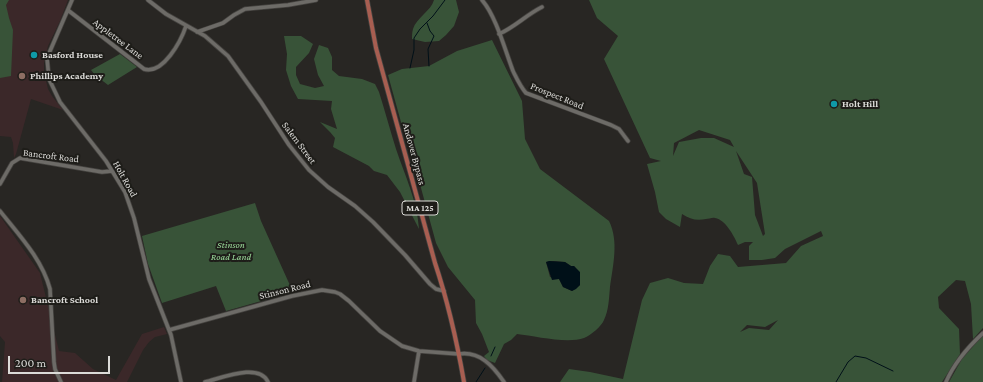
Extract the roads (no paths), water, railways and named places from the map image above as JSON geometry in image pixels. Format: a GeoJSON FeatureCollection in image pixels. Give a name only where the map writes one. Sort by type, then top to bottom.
{"type":"FeatureCollection","features":[{"type":"Feature","properties":{"kind":"main road","name":"Andover Bypass"},"geometry":{"type":"LineString","coordinates":[[367,0],[383,73],[444,291],[464,382]]}},
{"type":"Feature","properties":{"kind":"street","name":"Holt Road"},"geometry":{"type":"LineString","coordinates":[[72,0],[69,11],[47,58],[49,79],[60,102],[94,144],[125,192],[131,208],[149,279],[169,330],[181,382]]}},
{"type":"Feature","properties":{"kind":"street","name":"Salem Street"},"geometry":{"type":"LineString","coordinates":[[148,0],[166,14],[205,36],[218,46],[234,63],[289,145],[309,170],[328,187],[373,222],[401,250],[430,284],[436,289],[444,291]]}},
{"type":"Feature","properties":{"kind":"street"},"geometry":{"type":"LineString","coordinates":[[197,32],[223,23],[245,9],[288,5],[316,0]]}},
{"type":"Feature","properties":{"kind":"street","name":"Prospect Road"},"geometry":{"type":"LineString","coordinates":[[482,0],[499,34],[517,81],[526,93],[611,125],[619,129],[628,141]]}},
{"type":"Feature","properties":{"kind":"street"},"geometry":{"type":"LineString","coordinates":[[499,34],[511,28],[524,17],[542,7]]}},
{"type":"Feature","properties":{"kind":"street","name":"Appletree Lane"},"geometry":{"type":"LineString","coordinates":[[69,11],[144,69],[149,70],[156,69],[173,52],[186,26]]}},
{"type":"Feature","properties":{"kind":"street","name":"Bancroft Road"},"geometry":{"type":"LineString","coordinates":[[0,184],[12,163],[20,158],[102,172],[112,171]]}},
{"type":"Feature","properties":{"kind":"street"},"geometry":{"type":"LineString","coordinates":[[0,211],[39,263],[47,280],[50,297],[54,362],[55,369],[61,382]]}},
{"type":"Feature","properties":{"kind":"street","name":"Stinson Road"},"geometry":{"type":"LineString","coordinates":[[169,330],[311,291],[330,290],[340,294],[380,331],[402,346],[419,352],[459,354]]}},
{"type":"Feature","properties":{"kind":"street"},"geometry":{"type":"LineString","coordinates":[[946,382],[962,356],[983,333]]}},
{"type":"Feature","properties":{"kind":"street"},"geometry":{"type":"LineString","coordinates":[[414,382],[419,352]]}},
{"type":"Feature","properties":{"kind":"street"},"geometry":{"type":"LineString","coordinates":[[459,354],[465,353],[480,356],[497,371],[504,382]]}},
{"type":"Feature","properties":{"kind":"street"},"geometry":{"type":"LineString","coordinates":[[205,382],[253,371],[262,374],[268,382]]}},
{"type":"Feature","properties":{"kind":"waterway"},"geometry":{"type":"LineString","coordinates":[[410,68],[414,50],[414,38],[445,0]]}},
{"type":"Feature","properties":{"kind":"waterway"},"geometry":{"type":"LineString","coordinates":[[427,23],[434,36],[428,49],[429,66]]}},
{"type":"Feature","properties":{"kind":"waterway"},"geometry":{"type":"LineString","coordinates":[[491,356],[495,347]]}},
{"type":"Feature","properties":{"kind":"waterway"},"geometry":{"type":"LineString","coordinates":[[836,382],[848,362],[855,356],[866,358],[893,371]]}},
{"type":"Feature","properties":{"kind":"waterway"},"geometry":{"type":"LineString","coordinates":[[476,382],[485,368]]}},
{"type":"Feature","properties":{"kind":"place","name":"Basford House"},"geometry":{"type":"Point","coordinates":[34,55]}},
{"type":"Feature","properties":{"kind":"place","name":"Phillips Academy"},"geometry":{"type":"Point","coordinates":[22,76]}},
{"type":"Feature","properties":{"kind":"place","name":"Holt Hill"},"geometry":{"type":"Point","coordinates":[834,104]}},
{"type":"Feature","properties":{"kind":"place","name":"Bancroft School"},"geometry":{"type":"Point","coordinates":[23,300]}},
{"type":"Feature","properties":{"kind":"park label","name":"Stinson Road Land"},"geometry":{"type":"Point","coordinates":[231,250]}}]}
